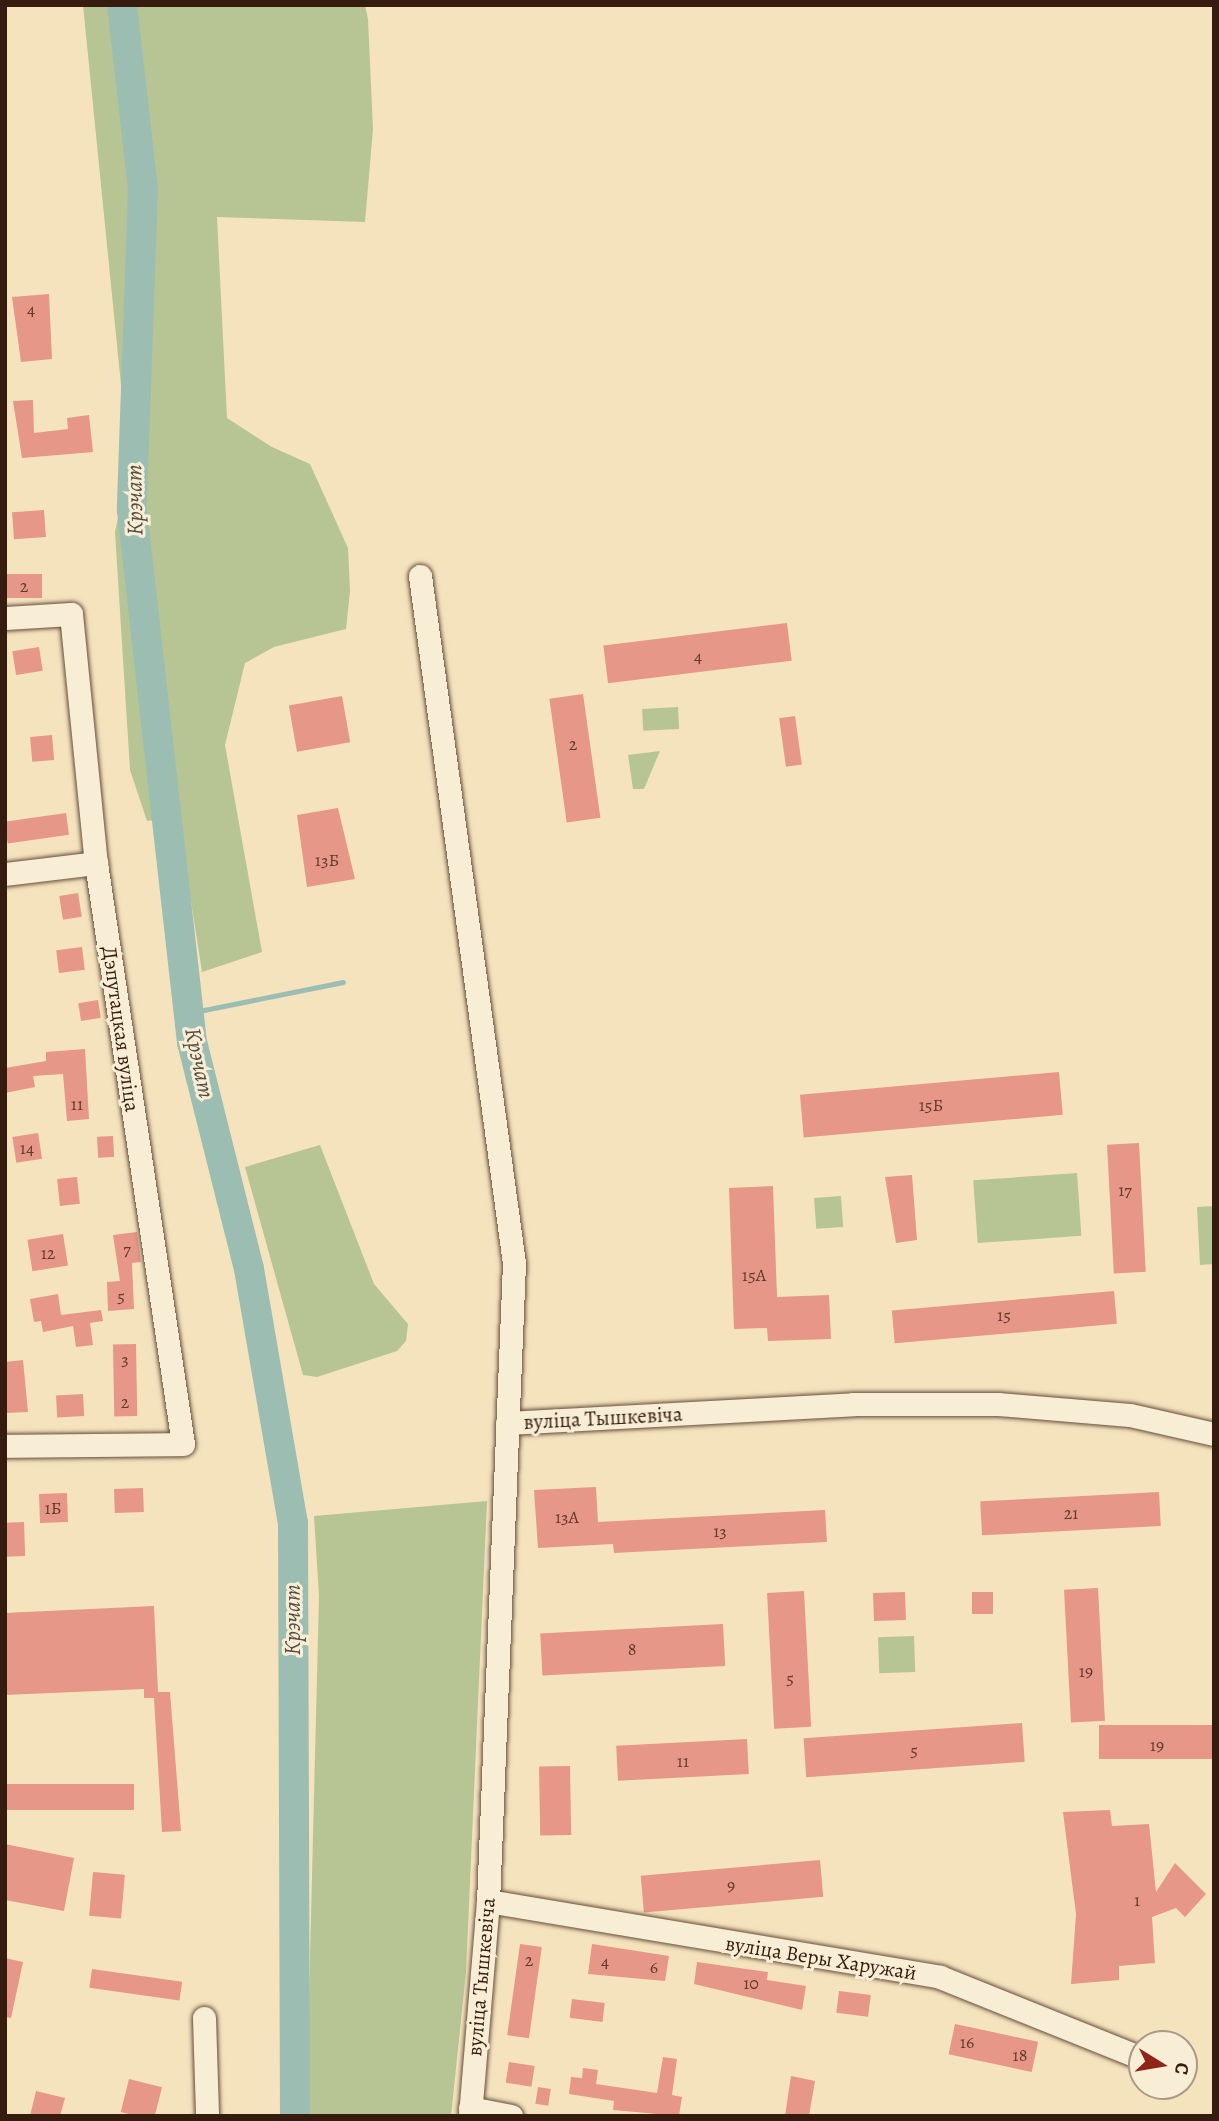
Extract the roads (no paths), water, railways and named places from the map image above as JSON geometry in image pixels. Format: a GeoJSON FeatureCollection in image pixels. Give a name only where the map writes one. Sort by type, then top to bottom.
{"type":"FeatureCollection","features":[{"type":"Feature","properties":{"kind":"street"},"geometry":{"type":"LineString","coordinates":[[420,576],[514,1263],[507,1423]]}},
{"type":"Feature","properties":{"kind":"street","name":"Дэпутацкая вуліца"},"geometry":{"type":"LineString","coordinates":[[5,618],[71,614],[96,863],[183,1444],[5,1446]]}},
{"type":"Feature","properties":{"kind":"street"},"geometry":{"type":"LineString","coordinates":[[5,874],[96,863]]}},
{"type":"Feature","properties":{"kind":"street","name":"вуліца Тышкевіча"},"geometry":{"type":"LineString","coordinates":[[470,2112],[488,1900],[507,1423],[866,1403],[998,1404],[1130,1415],[1214,1433]]}},
{"type":"Feature","properties":{"kind":"street","name":"вуліца Веры Харужай"},"geometry":{"type":"LineString","coordinates":[[488,1900],[940,1977],[1128,2052]]}},
{"type":"Feature","properties":{"kind":"street"},"geometry":{"type":"LineString","coordinates":[[204,2018],[207,2116]]}},
{"type":"Feature","properties":{"kind":"street"},"geometry":{"type":"LineString","coordinates":[[470,2112],[511,2116]]}},
{"type":"Feature","properties":{"kind":"waterway","name":"Крэчат"},"geometry":{"type":"LineString","coordinates":[[122,5],[143,188],[132,510],[192,1042],[249,1269],[293,1523],[295,2116]]}},
{"type":"Feature","properties":{"kind":"waterway"},"geometry":{"type":"LineString","coordinates":[[189,1013],[343,982]]}}]}
